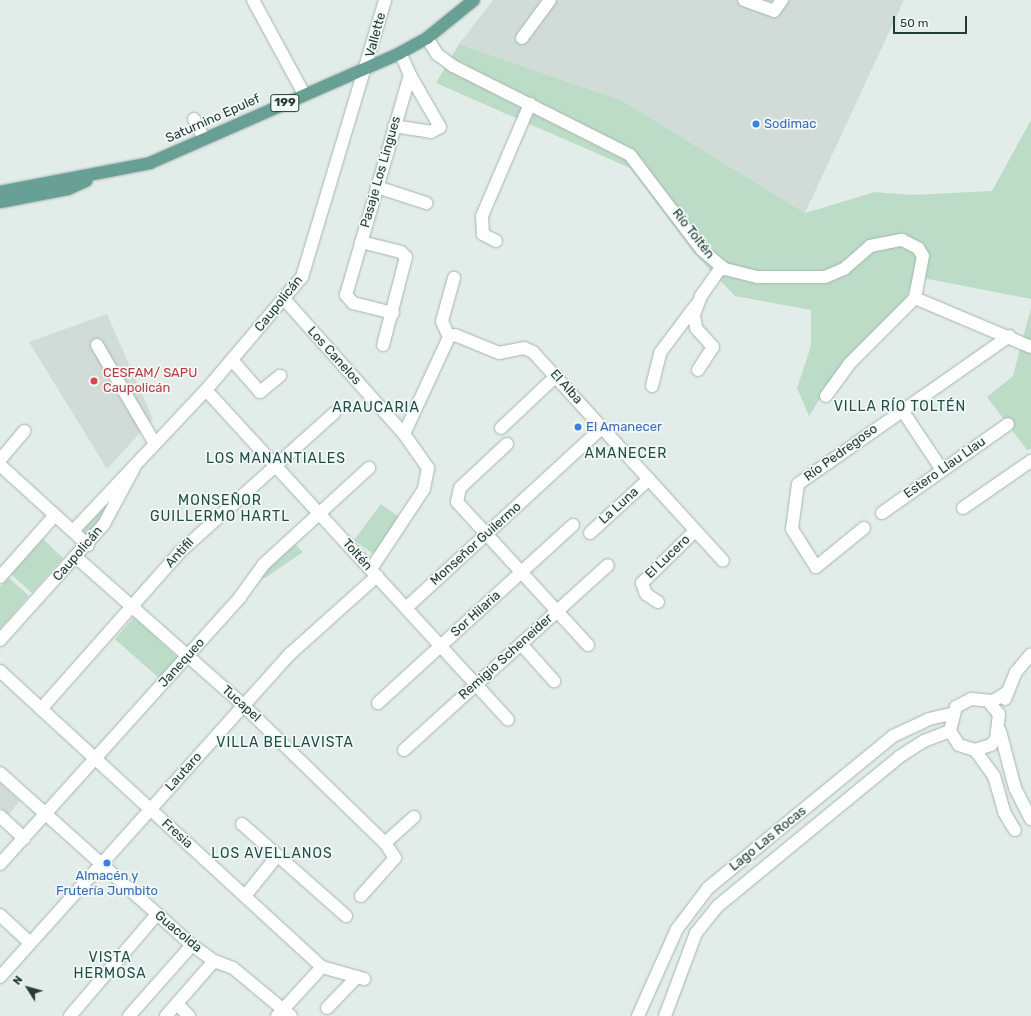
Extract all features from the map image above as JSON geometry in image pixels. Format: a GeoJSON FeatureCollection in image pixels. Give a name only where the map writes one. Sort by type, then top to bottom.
{"type":"FeatureCollection","features":[{"type":"Feature","properties":{"kind":"main road","name":"Saturnino Epulef"},"geometry":{"type":"LineString","coordinates":[[453,15],[465,0]]}},
{"type":"Feature","properties":{"kind":"main road","name":"Saturnino Epulef"},"geometry":{"type":"LineString","coordinates":[[0,192],[150,163],[304,94],[367,69],[400,53],[427,38],[453,15],[474,0]]}},
{"type":"Feature","properties":{"kind":"main road","name":"Saturnino Epulef"},"geometry":{"type":"LineString","coordinates":[[0,202],[68,189],[107,172]]}},
{"type":"Feature","properties":{"kind":"street"},"geometry":{"type":"LineString","coordinates":[[253,0],[304,94]]}},
{"type":"Feature","properties":{"kind":"street","name":"Vallette"},"geometry":{"type":"LineString","coordinates":[[367,69],[385,0]]}},
{"type":"Feature","properties":{"kind":"street"},"geometry":{"type":"LineString","coordinates":[[522,38],[550,0]]}},
{"type":"Feature","properties":{"kind":"street"},"geometry":{"type":"LineString","coordinates":[[744,0],[774,11],[782,0]]}},
{"type":"Feature","properties":{"kind":"street","name":"Río Toltén"},"geometry":{"type":"LineString","coordinates":[[427,38],[447,63],[630,155],[702,250],[721,267],[758,277],[825,277],[844,269],[870,246],[902,240],[918,248],[923,256],[915,298]]}},
{"type":"Feature","properties":{"kind":"street"},"geometry":{"type":"LineString","coordinates":[[394,126],[431,132],[440,127],[410,75],[400,53]]}},
{"type":"Feature","properties":{"kind":"street","name":"Caupolicán"},"geometry":{"type":"LineString","coordinates":[[73,531],[154,442],[206,390],[285,300],[307,268],[367,69]]}},
{"type":"Feature","properties":{"kind":"street","name":"Pasaje Los Lingues"},"geometry":{"type":"LineString","coordinates":[[393,313],[353,303],[346,291],[362,242],[394,126],[410,75]]}},
{"type":"Feature","properties":{"kind":"street"},"geometry":{"type":"LineString","coordinates":[[496,241],[483,234],[482,216],[530,104]]}},
{"type":"Feature","properties":{"kind":"street"},"geometry":{"type":"LineString","coordinates":[[194,119],[204,139]]}},
{"type":"Feature","properties":{"kind":"street"},"geometry":{"type":"LineString","coordinates":[[377,187],[426,203]]}},
{"type":"Feature","properties":{"kind":"street"},"geometry":{"type":"LineString","coordinates":[[362,242],[401,252],[406,257],[393,313],[383,345]]}},
{"type":"Feature","properties":{"kind":"street"},"geometry":{"type":"LineString","coordinates":[[652,386],[660,353],[698,302],[721,267]]}},
{"type":"Feature","properties":{"kind":"street"},"geometry":{"type":"LineString","coordinates":[[404,434],[449,337],[442,321],[454,278]]}},
{"type":"Feature","properties":{"kind":"street"},"geometry":{"type":"LineString","coordinates":[[826,396],[849,364],[915,298],[1009,336],[1031,347]]}},
{"type":"Feature","properties":{"kind":"street","name":"Los Canelos"},"geometry":{"type":"LineString","coordinates":[[285,300],[404,434],[428,468]]}},
{"type":"Feature","properties":{"kind":"street"},"geometry":{"type":"LineString","coordinates":[[698,302],[695,323],[713,347],[698,370]]}},
{"type":"Feature","properties":{"kind":"street","name":"El Alba"},"geometry":{"type":"LineString","coordinates":[[449,337],[455,335],[499,353],[528,348],[556,376],[723,561]]}},
{"type":"Feature","properties":{"kind":"street","name":"Río Pedregoso"},"geometry":{"type":"LineString","coordinates":[[864,528],[816,567],[792,529],[798,484],[1009,336]]}},
{"type":"Feature","properties":{"kind":"street"},"geometry":{"type":"LineString","coordinates":[[97,345],[154,442]]}},
{"type":"Feature","properties":{"kind":"street"},"geometry":{"type":"LineString","coordinates":[[232,360],[260,392],[280,376]]}},
{"type":"Feature","properties":{"kind":"street"},"geometry":{"type":"LineString","coordinates":[[501,428],[556,376]]}},
{"type":"Feature","properties":{"kind":"street","name":"Toltén"},"geometry":{"type":"LineString","coordinates":[[206,390],[508,720]]}},
{"type":"Feature","properties":{"kind":"street"},"geometry":{"type":"LineString","coordinates":[[902,410],[942,470]]}},
{"type":"Feature","properties":{"kind":"street","name":"Antifil"},"geometry":{"type":"LineString","coordinates":[[41,708],[133,607],[181,551],[334,413]]}},
{"type":"Feature","properties":{"kind":"street","name":"Estero Llau Llau"},"geometry":{"type":"LineString","coordinates":[[882,513],[1008,424]]}},
{"type":"Feature","properties":{"kind":"street","name":"Monseñor Guilermo"},"geometry":{"type":"LineString","coordinates":[[406,608],[602,428]]}},
{"type":"Feature","properties":{"kind":"street"},"geometry":{"type":"LineString","coordinates":[[0,460],[24,431]]}},
{"type":"Feature","properties":{"kind":"street"},"geometry":{"type":"LineString","coordinates":[[507,444],[457,495],[458,502],[588,645]]}},
{"type":"Feature","properties":{"kind":"street","name":"Caupolicán"},"geometry":{"type":"LineString","coordinates":[[0,640],[88,545],[114,509],[140,457]]}},
{"type":"Feature","properties":{"kind":"street"},"geometry":{"type":"LineString","coordinates":[[963,508],[1031,461]]}},
{"type":"Feature","properties":{"kind":"street"},"geometry":{"type":"LineString","coordinates":[[0,466],[88,545]]}},
{"type":"Feature","properties":{"kind":"street","name":"Janequeo"},"geometry":{"type":"LineString","coordinates":[[0,864],[240,597],[263,565],[369,468]]}},
{"type":"Feature","properties":{"kind":"street","name":"Lautaro"},"geometry":{"type":"LineString","coordinates":[[0,977],[290,654],[374,573],[424,488],[428,468]]}},
{"type":"Feature","properties":{"kind":"street","name":"La Luna"},"geometry":{"type":"LineString","coordinates":[[590,532],[649,479]]}},
{"type":"Feature","properties":{"kind":"street"},"geometry":{"type":"LineString","coordinates":[[0,577],[55,515]]}},
{"type":"Feature","properties":{"kind":"street","name":"Sor Hilaria"},"geometry":{"type":"LineString","coordinates":[[378,703],[573,525]]}},
{"type":"Feature","properties":{"kind":"street","name":"El Lucero"},"geometry":{"type":"LineString","coordinates":[[658,602],[646,594],[642,583],[695,531]]}},
{"type":"Feature","properties":{"kind":"street","name":"Tucapel"},"geometry":{"type":"LineString","coordinates":[[77,558],[244,706],[385,843],[395,858],[361,896]]}},
{"type":"Feature","properties":{"kind":"street","name":"Remigio Scheneider"},"geometry":{"type":"LineString","coordinates":[[404,750],[608,565]]}},
{"type":"Feature","properties":{"kind":"street"},"geometry":{"type":"LineString","coordinates":[[521,644],[554,681]]}},
{"type":"Feature","properties":{"kind":"street"},"geometry":{"type":"LineString","coordinates":[[1031,654],[1006,693],[1000,727],[991,745],[975,750],[959,745],[950,731],[951,714],[962,701],[971,699],[988,702],[994,707],[1000,727],[1015,788],[1031,818]]}},
{"type":"Feature","properties":{"kind":"street","name":"Fresia"},"geometry":{"type":"LineString","coordinates":[[0,671],[322,967],[360,978],[327,1008]]}},
{"type":"Feature","properties":{"kind":"street"},"geometry":{"type":"LineString","coordinates":[[988,702],[1006,693]]}},
{"type":"Feature","properties":{"kind":"street","name":"Lago Las Rocas"},"geometry":{"type":"LineString","coordinates":[[638,1016],[677,929],[708,888],[893,736],[929,719],[951,714]]}},
{"type":"Feature","properties":{"kind":"street","name":"Lago Las Rocas"},"geometry":{"type":"LineString","coordinates":[[665,1016],[696,933],[719,905],[899,757],[924,740],[950,731]]}},
{"type":"Feature","properties":{"kind":"street"},"geometry":{"type":"LineString","coordinates":[[975,750],[994,776],[1004,812],[1015,830]]}},
{"type":"Feature","properties":{"kind":"street","name":"Guacolda"},"geometry":{"type":"LineString","coordinates":[[0,773],[192,945],[214,961],[233,968],[284,1014]]}},
{"type":"Feature","properties":{"kind":"street"},"geometry":{"type":"LineString","coordinates":[[0,816],[24,838]]}},
{"type":"Feature","properties":{"kind":"street"},"geometry":{"type":"LineString","coordinates":[[385,843],[414,817]]}},
{"type":"Feature","properties":{"kind":"street"},"geometry":{"type":"LineString","coordinates":[[242,824],[346,916]]}},
{"type":"Feature","properties":{"kind":"street"},"geometry":{"type":"LineString","coordinates":[[245,896],[277,856]]}},
{"type":"Feature","properties":{"kind":"street"},"geometry":{"type":"LineString","coordinates":[[70,1016],[156,914]]}},
{"type":"Feature","properties":{"kind":"street"},"geometry":{"type":"LineString","coordinates":[[0,915],[30,943]]}},
{"type":"Feature","properties":{"kind":"street"},"geometry":{"type":"LineString","coordinates":[[128,1016],[192,945]]}},
{"type":"Feature","properties":{"kind":"street"},"geometry":{"type":"LineString","coordinates":[[166,1016],[214,961]]}},
{"type":"Feature","properties":{"kind":"street"},"geometry":{"type":"LineString","coordinates":[[284,1014],[322,967]]}},
{"type":"Feature","properties":{"kind":"street"},"geometry":{"type":"LineString","coordinates":[[177,1004],[189,1016]]}},
{"type":"Feature","properties":{"kind":"shaded area"},"geometry":{"type":"Polygon","coordinates":[[[493,0],[904,0],[805,213],[623,101],[459,44],[493,0]]]}},
{"type":"Feature","properties":{"kind":"shaded area","name":"CESFAM/ SAPU Caupolicán"},"geometry":{"type":"Polygon","coordinates":[[[107,314],[153,419],[107,469],[29,342],[107,314]]]}},
{"type":"Feature","properties":{"kind":"shaded area"},"geometry":{"type":"Polygon","coordinates":[[[0,783],[20,801],[8,815],[0,807],[0,783]]]}},
{"type":"Feature","properties":{"kind":"green space"},"geometry":{"type":"Polygon","coordinates":[[[459,44],[623,101],[805,213],[875,192],[911,195],[992,191],[1031,120],[1031,299],[913,276],[904,307],[824,392],[809,416],[797,388],[811,346],[811,310],[735,296],[693,252],[630,168],[436,83],[459,44]]]}},
{"type":"Feature","properties":{"kind":"green space"},"geometry":{"type":"Polygon","coordinates":[[[1031,308],[1031,449],[1027,450],[987,397],[1013,376],[1031,308]]]}},
{"type":"Feature","properties":{"kind":"green space"},"geometry":{"type":"Polygon","coordinates":[[[125,477],[114,502],[88,537],[79,530],[125,477]]]}},
{"type":"Feature","properties":{"kind":"green space"},"geometry":{"type":"Polygon","coordinates":[[[381,504],[400,518],[373,554],[354,540],[381,504]]]}},
{"type":"Feature","properties":{"kind":"green space"},"geometry":{"type":"Polygon","coordinates":[[[43,539],[63,558],[32,593],[11,574],[43,539]]]}},
{"type":"Feature","properties":{"kind":"green space"},"geometry":{"type":"Polygon","coordinates":[[[293,542],[303,552],[265,578],[256,579],[293,542]]]}},
{"type":"Feature","properties":{"kind":"green space"},"geometry":{"type":"Polygon","coordinates":[[[9,578],[29,596],[0,629],[0,587],[9,578]]]}},
{"type":"Feature","properties":{"kind":"green space"},"geometry":{"type":"Polygon","coordinates":[[[134,617],[178,658],[160,679],[115,639],[134,617]]]}},
{"type":"Feature","properties":{"kind":"place","name":"Sodimac"},"geometry":{"type":"Point","coordinates":[756,124]}},
{"type":"Feature","properties":{"kind":"place","name":"CESFAM/ SAPU Caupolicán"},"geometry":{"type":"Point","coordinates":[94,381]}},
{"type":"Feature","properties":{"kind":"place","name":"El Amanecer"},"geometry":{"type":"Point","coordinates":[578,427]}},
{"type":"Feature","properties":{"kind":"place","name":"Almacén y Frutería Jumbito"},"geometry":{"type":"Point","coordinates":[107,863]}},
{"type":"Feature","properties":{"kind":"district","name":"VILLA RÍO TOLTÉN"},"geometry":{"type":"Point","coordinates":[900,407]}},
{"type":"Feature","properties":{"kind":"district","name":"ARAUCARIA"},"geometry":{"type":"Point","coordinates":[376,408]}},
{"type":"Feature","properties":{"kind":"district","name":"AMANECER"},"geometry":{"type":"Point","coordinates":[626,454]}},
{"type":"Feature","properties":{"kind":"district","name":"LOS MANANTIALES"},"geometry":{"type":"Point","coordinates":[276,459]}},
{"type":"Feature","properties":{"kind":"district","name":"MONSEÑOR GUILLERMO HARTL"},"geometry":{"type":"Point","coordinates":[220,510]}},
{"type":"Feature","properties":{"kind":"district","name":"VILLA BELLAVISTA"},"geometry":{"type":"Point","coordinates":[285,743]}},
{"type":"Feature","properties":{"kind":"district","name":"LOS AVELLANOS"},"geometry":{"type":"Point","coordinates":[272,854]}},
{"type":"Feature","properties":{"kind":"district","name":"VISTA HERMOSA"},"geometry":{"type":"Point","coordinates":[110,966]}}]}
